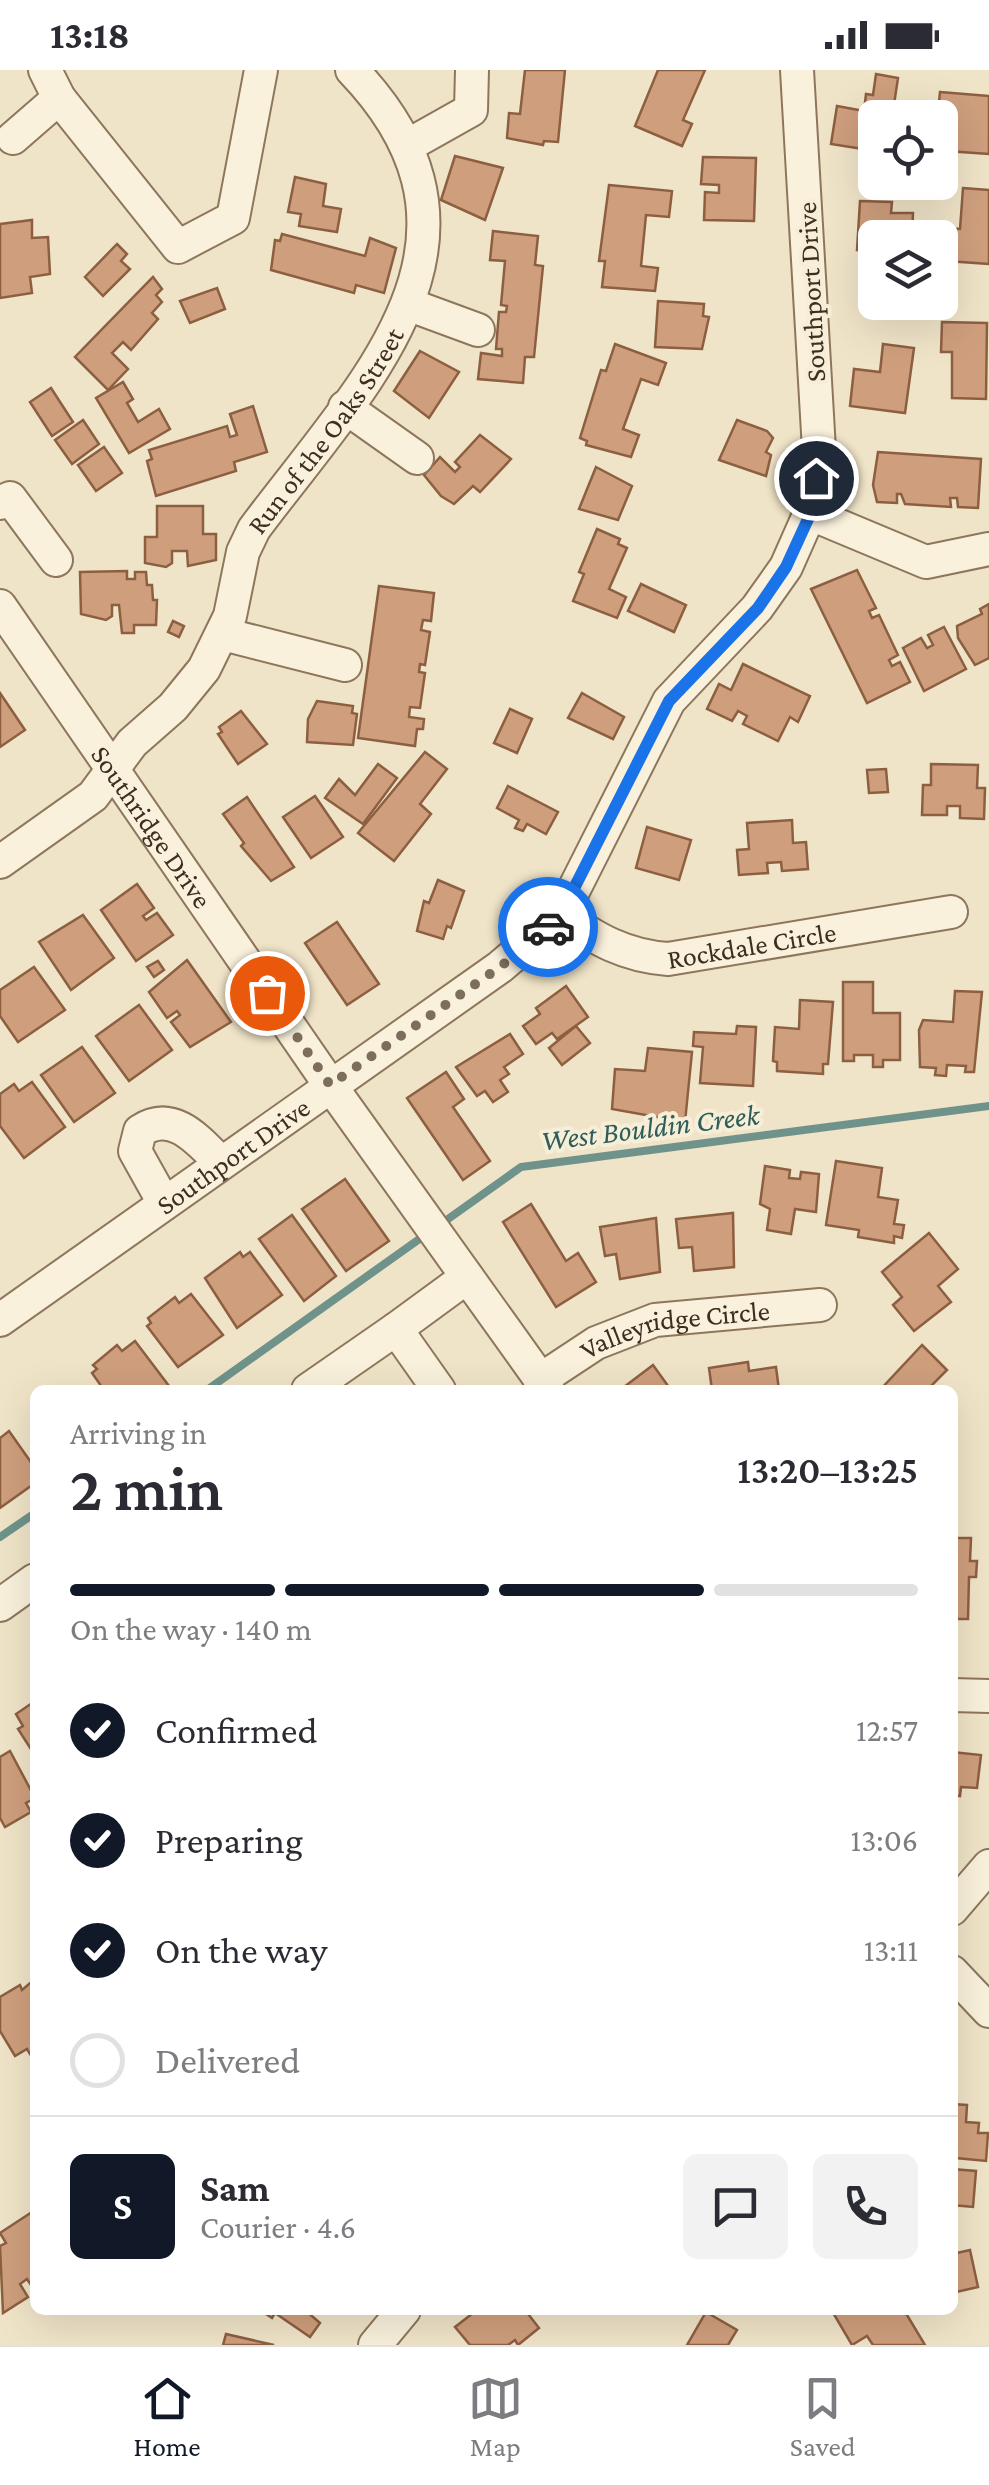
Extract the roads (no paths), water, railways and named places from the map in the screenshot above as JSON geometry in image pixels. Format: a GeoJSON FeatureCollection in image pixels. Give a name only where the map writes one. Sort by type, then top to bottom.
{"type":"FeatureCollection","features":[{"type":"Feature","properties":{"kind":"street"},"geometry":{"type":"LineString","coordinates":[[13,138],[52,84],[178,247],[234,218],[261,70]]}},
{"type":"Feature","properties":{"kind":"street","name":"Run of the Oaks Street"},"geometry":{"type":"LineString","coordinates":[[114,769],[132,743],[189,688],[223,634],[242,552],[254,529],[394,340],[410,306],[421,259],[423,210],[407,146],[374,94],[352,70]]}},
{"type":"Feature","properties":{"kind":"street"},"geometry":{"type":"LineString","coordinates":[[407,146],[471,110],[472,70]]}},
{"type":"Feature","properties":{"kind":"street","name":"Southport Drive"},"geometry":{"type":"LineString","coordinates":[[0,1320],[500,967],[561,914],[669,701],[758,608],[802,539],[820,450],[796,70]]}},
{"type":"Feature","properties":{"kind":"street"},"geometry":{"type":"LineString","coordinates":[[410,306],[478,330]]}},
{"type":"Feature","properties":{"kind":"street"},"geometry":{"type":"LineString","coordinates":[[344,406],[417,458]]}},
{"type":"Feature","properties":{"kind":"street"},"geometry":{"type":"LineString","coordinates":[[0,503],[10,498],[56,560]]}},
{"type":"Feature","properties":{"kind":"street"},"geometry":{"type":"LineString","coordinates":[[810,514],[926,562],[989,550]]}},
{"type":"Feature","properties":{"kind":"street","name":"Southridge Drive"},"geometry":{"type":"LineString","coordinates":[[0,606],[330,1085],[544,1385]]}},
{"type":"Feature","properties":{"kind":"street"},"geometry":{"type":"LineString","coordinates":[[223,634],[345,664]]}},
{"type":"Feature","properties":{"kind":"street"},"geometry":{"type":"LineString","coordinates":[[0,862],[93,796],[114,769]]}},
{"type":"Feature","properties":{"kind":"street","name":"Rockdale Circle"},"geometry":{"type":"LineString","coordinates":[[561,914],[602,942],[638,956],[668,959],[951,912]]}},
{"type":"Feature","properties":{"kind":"street"},"geometry":{"type":"LineString","coordinates":[[164,1204],[135,1151],[140,1131],[161,1122],[173,1124],[191,1134],[220,1163]]}},
{"type":"Feature","properties":{"kind":"street"},"geometry":{"type":"LineString","coordinates":[[315,1385],[467,1277]]}},
{"type":"Feature","properties":{"kind":"street","name":"Valleyridge Circle"},"geometry":{"type":"LineString","coordinates":[[544,1385],[596,1343],[655,1320],[820,1305]]}},
{"type":"Feature","properties":{"kind":"street"},"geometry":{"type":"LineString","coordinates":[[396,1329],[435,1385]]}},
{"type":"Feature","properties":{"kind":"street"},"geometry":{"type":"LineString","coordinates":[[0,1605],[30,1584]]}},
{"type":"Feature","properties":{"kind":"street"},"geometry":{"type":"LineString","coordinates":[[958,1694],[989,1696]]}},
{"type":"Feature","properties":{"kind":"street"},"geometry":{"type":"LineString","coordinates":[[958,1902],[989,1866]]}},
{"type":"Feature","properties":{"kind":"street"},"geometry":{"type":"LineString","coordinates":[[958,1978],[989,2011]]}},
{"type":"Feature","properties":{"kind":"street"},"geometry":{"type":"LineString","coordinates":[[374,2345],[400,2315]]}},
{"type":"Feature","properties":{"kind":"waterway","name":"West Bouldin Creek"},"geometry":{"type":"LineString","coordinates":[[441,1224],[521,1167],[989,1106]]}},
{"type":"Feature","properties":{"kind":"waterway","name":"West Bouldin Creek"},"geometry":{"type":"LineString","coordinates":[[214,1385],[425,1235]]}},
{"type":"Feature","properties":{"kind":"waterway","name":"West Bouldin Creek"},"geometry":{"type":"LineString","coordinates":[[0,1537],[30,1516]]}}]}
